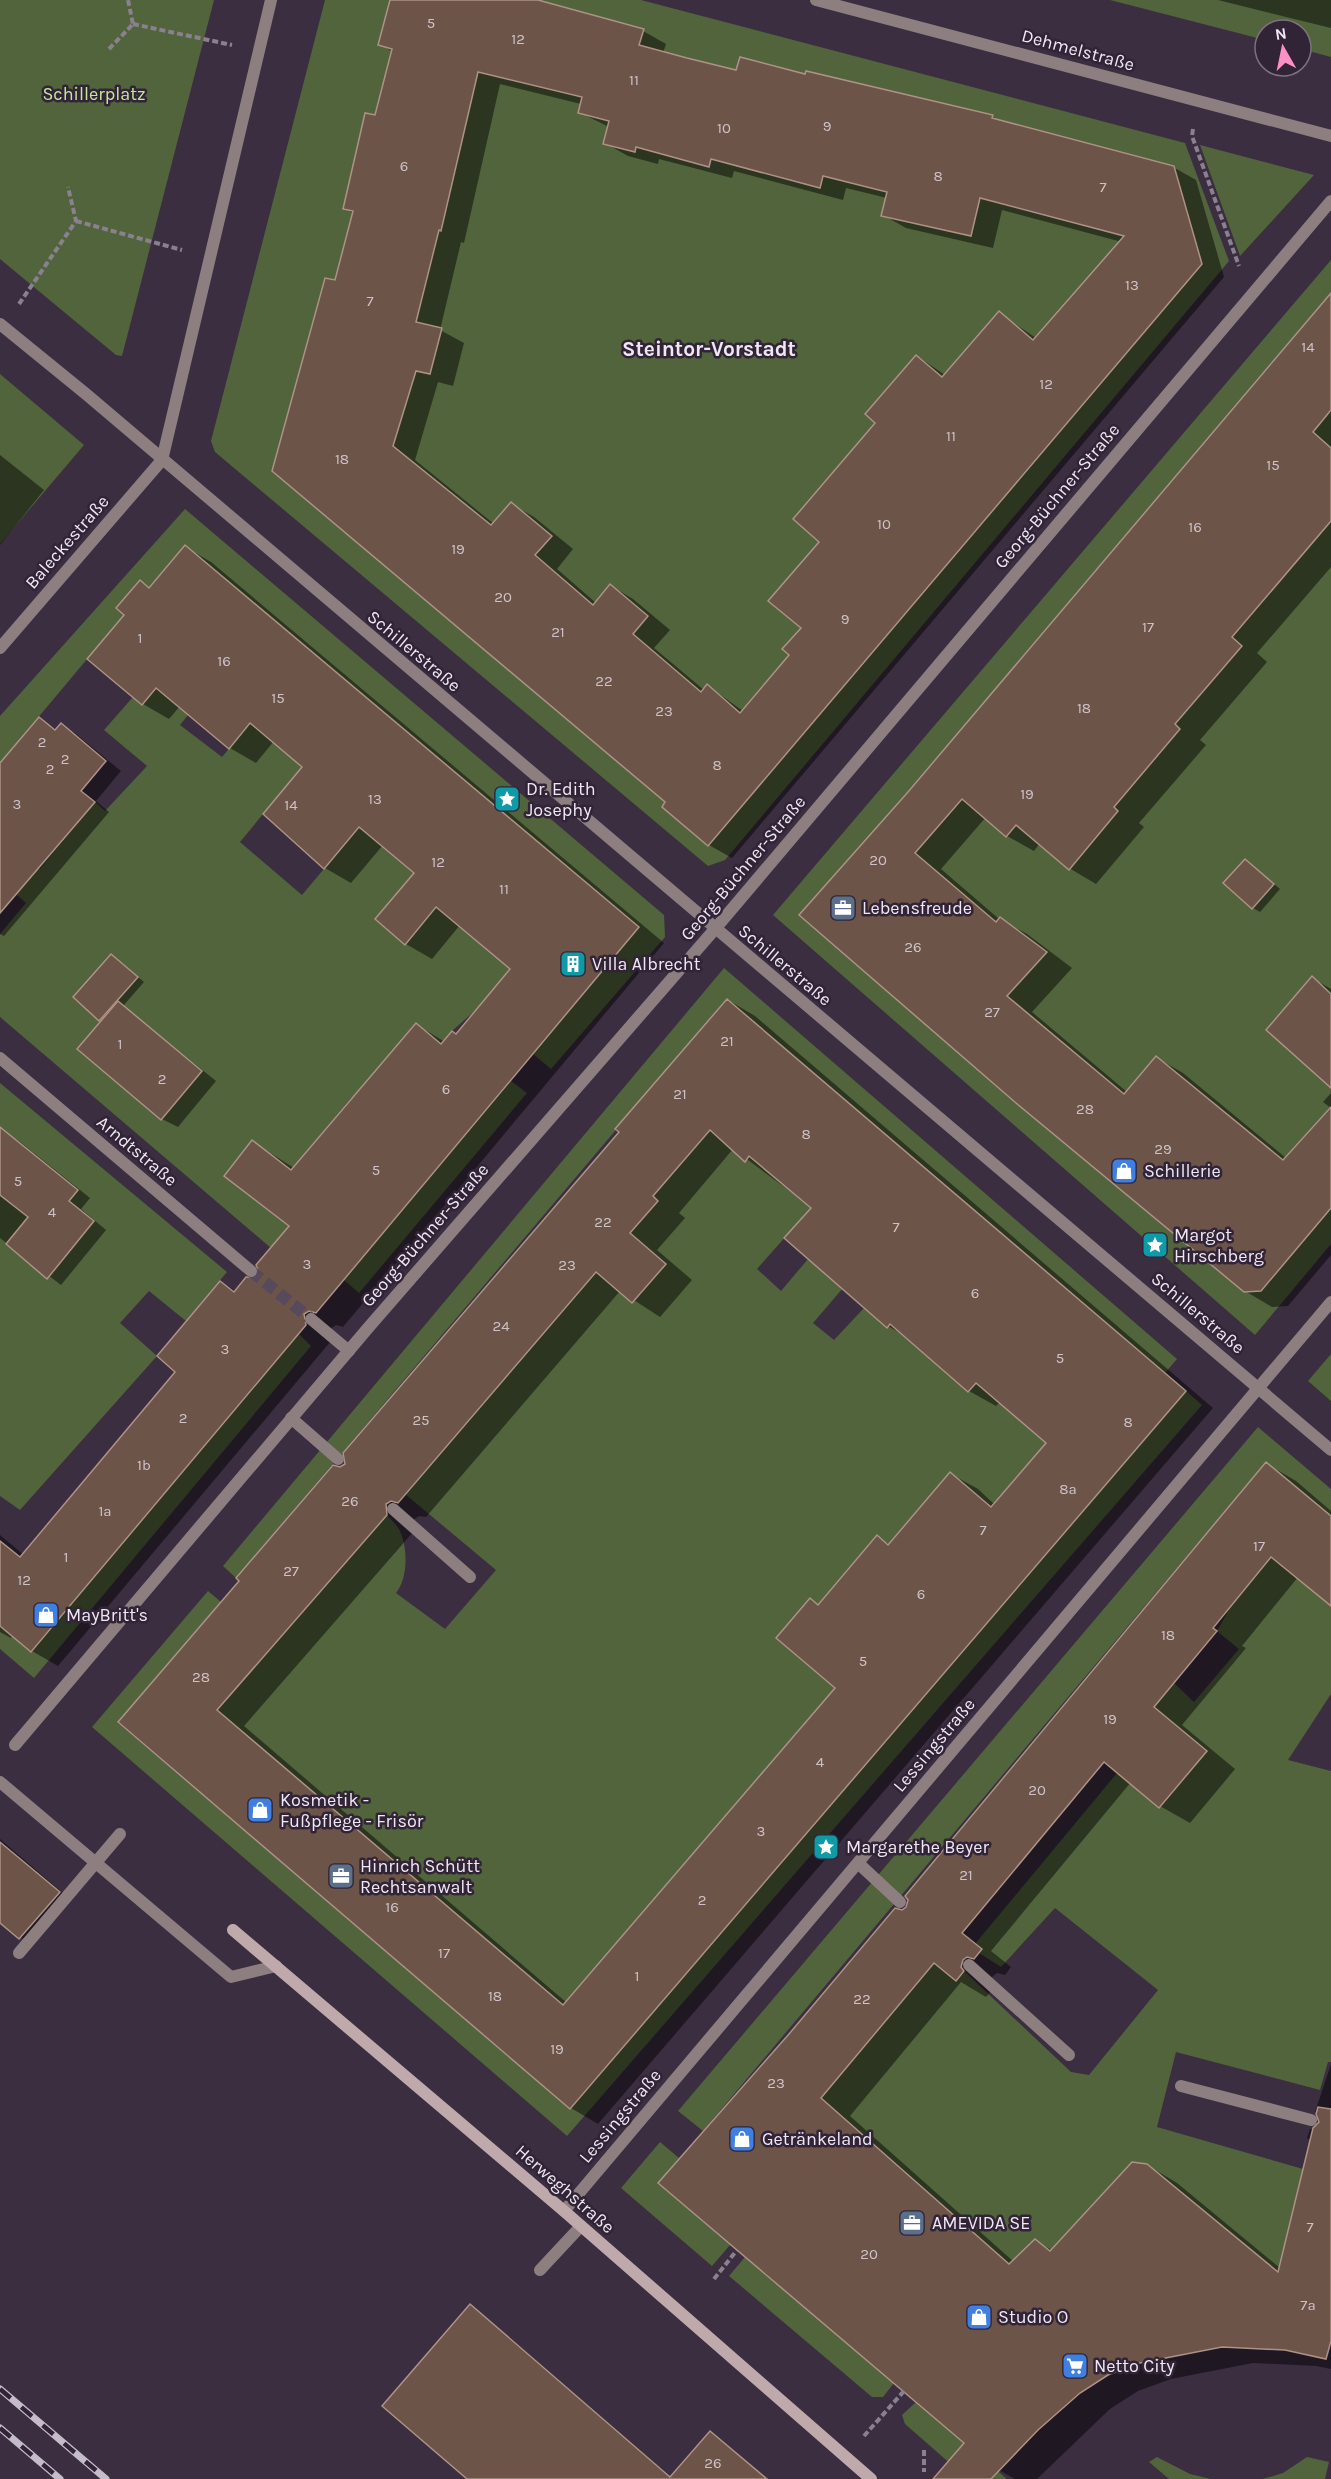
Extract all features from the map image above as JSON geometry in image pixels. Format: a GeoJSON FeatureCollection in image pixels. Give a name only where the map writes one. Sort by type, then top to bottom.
{"type":"FeatureCollection","features":[{"type":"Feature","properties":{"kind":"street"},"geometry":{"type":"LineString","coordinates":[[1,324],[162,460],[271,0]]}},
{"type":"Feature","properties":{"kind":"street","name":"Dehmelstraße"},"geometry":{"type":"LineString","coordinates":[[816,0],[1331,136]]}},
{"type":"Feature","properties":{"kind":"street","name":"Georg-Büchner-Straße"},"geometry":{"type":"LineString","coordinates":[[15,1745],[291,1418],[715,929],[1331,201]]}},
{"type":"Feature","properties":{"kind":"street","name":"Baleckestraße"},"geometry":{"type":"LineString","coordinates":[[0,648],[162,460]]}},
{"type":"Feature","properties":{"kind":"street","name":"Schillerstraße"},"geometry":{"type":"LineString","coordinates":[[162,460],[1331,1450]]}},
{"type":"Feature","properties":{"kind":"street","name":"Arndtstraße"},"geometry":{"type":"LineString","coordinates":[[0,1058],[251,1271]]}},
{"type":"Feature","properties":{"kind":"street","name":"Lessingstraße"},"geometry":{"type":"LineString","coordinates":[[564,2211],[1331,1302]]}},
{"type":"Feature","properties":{"kind":"street"},"geometry":{"type":"LineString","coordinates":[[311,1319],[349,1351]]}},
{"type":"Feature","properties":{"kind":"street"},"geometry":{"type":"LineString","coordinates":[[291,1418],[338,1459]]}},
{"type":"Feature","properties":{"kind":"street"},"geometry":{"type":"LineString","coordinates":[[393,1509],[470,1577]]}},
{"type":"Feature","properties":{"kind":"street"},"geometry":{"type":"LineString","coordinates":[[0,1782],[231,1977],[276,1966]]}},
{"type":"Feature","properties":{"kind":"street"},"geometry":{"type":"LineString","coordinates":[[20,1953],[120,1834]]}},
{"type":"Feature","properties":{"kind":"street"},"geometry":{"type":"LineString","coordinates":[[858,1863],[900,1902]]}},
{"type":"Feature","properties":{"kind":"street","name":"Herweghstraße"},"geometry":{"type":"LineString","coordinates":[[233,1930],[564,2211],[871,2479]]}},
{"type":"Feature","properties":{"kind":"street"},"geometry":{"type":"LineString","coordinates":[[969,1965],[1069,2055]]}},
{"type":"Feature","properties":{"kind":"street"},"geometry":{"type":"LineString","coordinates":[[1181,2086],[1311,2120]]}},
{"type":"Feature","properties":{"kind":"street"},"geometry":{"type":"LineString","coordinates":[[540,2270],[581,2226]]}},
{"type":"Feature","properties":{"kind":"path"},"geometry":{"type":"LineString","coordinates":[[128,0],[133,24]]}},
{"type":"Feature","properties":{"kind":"path"},"geometry":{"type":"LineString","coordinates":[[109,49],[133,24]]}},
{"type":"Feature","properties":{"kind":"path"},"geometry":{"type":"LineString","coordinates":[[133,24],[258,50]]}},
{"type":"Feature","properties":{"kind":"path"},"geometry":{"type":"LineString","coordinates":[[1200,100],[1192,136],[1250,295]]}},
{"type":"Feature","properties":{"kind":"path"},"geometry":{"type":"LineString","coordinates":[[1,324],[29,290],[76,220],[68,187]]}},
{"type":"Feature","properties":{"kind":"path"},"geometry":{"type":"LineString","coordinates":[[76,220],[211,258]]}},
{"type":"Feature","properties":{"kind":"path"},"geometry":{"type":"LineString","coordinates":[[714,2279],[737,2250]]}},
{"type":"Feature","properties":{"kind":"path"},"geometry":{"type":"LineString","coordinates":[[845,2457],[904,2391]]}},
{"type":"Feature","properties":{"kind":"path"},"geometry":{"type":"LineString","coordinates":[[924,2450],[924,2472]]}},
{"type":"Feature","properties":{"kind":"green space","name":"Schillerplatz"},"geometry":{"type":"Polygon","coordinates":[[[0,0],[214,0],[122,356],[116,355],[0,259],[0,0]]]}},
{"type":"Feature","properties":{"kind":"green space"},"geometry":{"type":"Polygon","coordinates":[[[325,0],[641,0],[1185,143],[1229,261],[725,860],[708,866],[215,452],[211,441],[325,0]]]}},
{"type":"Feature","properties":{"kind":"green space"},"geometry":{"type":"Polygon","coordinates":[[[1110,0],[1331,0],[1331,57],[1313,52],[1313,18],[1253,18],[1253,37],[1110,0]]]}},
{"type":"Feature","properties":{"kind":"green space"},"geometry":{"type":"Polygon","coordinates":[[[1200,145],[1314,175],[1240,256],[1200,145]]]}},
{"type":"Feature","properties":{"kind":"green space"},"geometry":{"type":"Polygon","coordinates":[[[1331,260],[1331,1244],[1255,1335],[773,915],[1331,260]]]}},
{"type":"Feature","properties":{"kind":"green space"},"geometry":{"type":"Polygon","coordinates":[[[0,374],[84,445],[0,544],[0,374]]]}},
{"type":"Feature","properties":{"kind":"green space"},"geometry":{"type":"Polygon","coordinates":[[[185,509],[664,915],[665,937],[551,1069],[532,1053],[639,927],[185,545],[149,588],[140,581],[116,608],[124,615],[0,763],[0,716],[185,509]]]}},
{"type":"Feature","properties":{"kind":"green space"},"geometry":{"type":"Polygon","coordinates":[[[164,678],[209,689],[180,725],[222,757],[250,723],[302,767],[240,842],[302,895],[360,826],[414,873],[375,919],[404,944],[436,907],[463,930],[475,914],[519,958],[478,1008],[441,1044],[416,1023],[378,1121],[351,1098],[301,1158],[327,1180],[271,1248],[0,1017],[0,934],[26,903],[8,887],[25,857],[40,869],[95,802],[105,811],[147,766],[104,730],[133,697],[142,705],[164,678]]]}},
{"type":"Feature","properties":{"kind":"green space"},"geometry":{"type":"Polygon","coordinates":[[[724,968],[1177,1359],[1165,1373],[727,999],[236,1578],[223,1566],[724,968]]]}},
{"type":"Feature","properties":{"kind":"green space"},"geometry":{"type":"Polygon","coordinates":[[[511,1081],[527,1093],[359,1293],[344,1280],[511,1081]]]}},
{"type":"Feature","properties":{"kind":"green space"},"geometry":{"type":"Polygon","coordinates":[[[0,1083],[227,1272],[186,1321],[149,1291],[120,1323],[157,1356],[20,1510],[0,1496],[0,1083]]]}},
{"type":"Feature","properties":{"kind":"green space"},"geometry":{"type":"Polygon","coordinates":[[[723,1115],[728,1146],[745,1161],[764,1140],[795,1195],[811,1208],[757,1269],[781,1291],[808,1259],[880,1245],[813,1323],[834,1340],[864,1308],[887,1327],[927,1280],[958,1306],[920,1350],[968,1392],[1008,1345],[1087,1395],[991,1507],[950,1472],[926,1577],[877,1536],[842,1576],[889,1616],[865,1645],[810,1599],[777,1638],[835,1688],[563,2005],[217,1710],[387,1515],[400,1531],[405,1554],[405,1572],[396,1593],[445,1629],[496,1570],[405,1494],[596,1272],[666,1264],[630,1233],[658,1201],[635,1181],[671,1175],[723,1115]]]}},
{"type":"Feature","properties":{"kind":"green space"},"geometry":{"type":"Polygon","coordinates":[[[299,1334],[311,1346],[34,1678],[0,1649],[0,1626],[32,1652],[299,1334]]]}},
{"type":"Feature","properties":{"kind":"green space"},"geometry":{"type":"Polygon","coordinates":[[[1331,1354],[1331,1401],[1308,1381],[1331,1354]]]}},
{"type":"Feature","properties":{"kind":"green space"},"geometry":{"type":"Polygon","coordinates":[[[1186,1391],[1202,1405],[567,2136],[92,1727],[208,1591],[221,1602],[118,1723],[570,2109],[1186,1391]]]}},
{"type":"Feature","properties":{"kind":"green space"},"geometry":{"type":"Polygon","coordinates":[[[1258,1427],[1331,1489],[1331,1517],[1266,1462],[703,2131],[678,2111],[1258,1427]]]}},
{"type":"Feature","properties":{"kind":"green space"},"geometry":{"type":"Polygon","coordinates":[[[1271,1557],[1331,1606],[1331,1694],[1288,1760],[1331,1771],[1331,2062],[1328,2062],[1320,2090],[1176,2052],[1157,2127],[1303,2169],[1278,2272],[1147,2164],[1132,2162],[1050,2251],[1009,2264],[815,2093],[840,2076],[934,1963],[956,1981],[964,1971],[1071,2072],[1089,2075],[1158,1990],[1055,1908],[1001,1967],[979,1953],[982,1949],[975,1944],[1117,1773],[1206,1751],[1154,1707],[1174,1683],[1194,1702],[1239,1649],[1217,1631],[1231,1606],[1271,1557]]]}},
{"type":"Feature","properties":{"kind":"green space"},"geometry":{"type":"Polygon","coordinates":[[[660,2142],[679,2158],[658,2183],[730,2245],[712,2266],[621,2188],[660,2142]]]}},
{"type":"Feature","properties":{"kind":"green space"},"geometry":{"type":"Polygon","coordinates":[[[745,2257],[894,2383],[883,2397],[872,2397],[729,2276],[745,2257]]]}},
{"type":"Feature","properties":{"kind":"green space"},"geometry":{"type":"Polygon","coordinates":[[[916,2402],[1007,2479],[968,2479],[905,2424],[902,2415],[916,2402]]]}},
{"type":"Feature","properties":{"kind":"green space"},"geometry":{"type":"Polygon","coordinates":[[[1157,2457],[1190,2474],[1211,2479],[1169,2479],[1149,2462],[1157,2457]]]}},
{"type":"Feature","properties":{"kind":"green space"},"geometry":{"type":"Polygon","coordinates":[[[1307,2457],[1329,2462],[1325,2479],[1263,2479],[1283,2473],[1307,2457]]]}},
{"type":"Feature","properties":{"kind":"building"},"geometry":{"type":"Polygon","coordinates":[[[390,0],[538,0],[644,29],[639,45],[687,58],[736,70],[740,57],[805,74],[806,71],[993,115],[992,118],[1174,166],[1202,264],[708,846],[662,807],[665,802],[272,471],[325,278],[335,280],[353,211],[343,209],[365,113],[375,115],[392,49],[378,45],[390,0]],[[478,72],[441,231],[439,230],[416,322],[442,328],[430,374],[416,371],[393,446],[491,525],[511,502],[552,536],[535,555],[593,605],[610,584],[648,616],[633,634],[701,692],[707,684],[740,713],[789,655],[782,649],[801,628],[768,601],[819,542],[793,519],[875,423],[865,414],[916,355],[942,377],[999,311],[1033,340],[1124,236],[980,198],[971,236],[881,216],[887,192],[823,176],[820,188],[711,159],[709,167],[636,147],[635,152],[603,144],[609,121],[578,113],[582,97],[478,72]]]}},
{"type":"Feature","properties":{"kind":"building"},"geometry":{"type":"Polygon","coordinates":[[[1331,293],[1331,410],[1313,432],[1331,448],[1331,521],[1232,637],[1242,646],[1175,724],[1180,729],[1114,807],[1118,811],[1069,870],[1016,825],[1006,837],[962,799],[915,853],[996,922],[1000,917],[1047,952],[1007,996],[1124,1094],[1156,1056],[1283,1160],[1331,1107],[1331,1208],[1261,1291],[1244,1292],[1016,1103],[799,915],[908,792],[1331,293]]]}},
{"type":"Feature","properties":{"kind":"building"},"geometry":{"type":"Polygon","coordinates":[[[185,545],[639,927],[316,1313],[309,1311],[304,1314],[306,1325],[31,1652],[0,1626],[0,1541],[20,1557],[175,1372],[157,1356],[220,1281],[234,1292],[246,1277],[257,1277],[259,1272],[256,1265],[289,1226],[224,1176],[252,1140],[291,1170],[416,1023],[441,1044],[452,1031],[456,1034],[510,969],[436,907],[405,945],[375,919],[414,873],[359,827],[324,869],[263,814],[302,767],[250,723],[229,749],[156,688],[142,705],[87,659],[124,615],[116,608],[140,580],[149,588],[185,545]]]}},
{"type":"Feature","properties":{"kind":"building"},"geometry":{"type":"Polygon","coordinates":[[[39,717],[55,730],[61,723],[106,761],[81,791],[95,802],[0,913],[0,763],[39,717]]]}},
{"type":"Feature","properties":{"kind":"building"},"geometry":{"type":"Polygon","coordinates":[[[1245,859],[1274,884],[1252,909],[1223,883],[1245,859]]]}},
{"type":"Feature","properties":{"kind":"building"},"geometry":{"type":"Polygon","coordinates":[[[111,954],[138,977],[99,1021],[73,997],[111,954]]]}},
{"type":"Feature","properties":{"kind":"building"},"geometry":{"type":"Polygon","coordinates":[[[1312,976],[1331,994],[1331,1088],[1266,1030],[1312,976]]]}},
{"type":"Feature","properties":{"kind":"building"},"geometry":{"type":"Polygon","coordinates":[[[727,999],[1186,1391],[570,2109],[118,1722],[239,1581],[236,1578],[333,1465],[340,1467],[345,1464],[343,1453],[619,1132],[615,1129],[727,999]],[[710,1130],[653,1196],[658,1201],[630,1233],[666,1264],[632,1303],[596,1272],[398,1503],[391,1501],[386,1504],[387,1515],[217,1710],[563,2005],[835,1688],[776,1638],[810,1598],[818,1605],[877,1535],[888,1545],[950,1472],[991,1507],[1046,1443],[976,1383],[968,1392],[890,1324],[887,1328],[784,1238],[811,1208],[749,1156],[745,1162],[710,1130]]]}},
{"type":"Feature","properties":{"kind":"building"},"geometry":{"type":"Polygon","coordinates":[[[118,1001],[202,1071],[161,1120],[77,1049],[118,1001]]]}},
{"type":"Feature","properties":{"kind":"building"},"geometry":{"type":"Polygon","coordinates":[[[0,1127],[78,1190],[69,1201],[94,1221],[47,1279],[6,1244],[28,1217],[0,1195],[0,1127]]]}},
{"type":"Feature","properties":{"kind":"building"},"geometry":{"type":"Polygon","coordinates":[[[1266,1462],[1331,1516],[1331,1606],[1271,1557],[1213,1628],[1217,1631],[1154,1707],[1207,1751],[1159,1808],[1104,1762],[962,1933],[982,1949],[974,1959],[967,1957],[963,1960],[961,1967],[964,1971],[956,1981],[934,1963],[821,2098],[1009,2264],[1035,2239],[1050,2251],[1132,2162],[1147,2164],[1278,2272],[1313,2128],[1319,2122],[1316,2114],[1318,2107],[1331,2109],[1331,2341],[1326,2359],[1285,2350],[1222,2347],[1140,2363],[1108,2375],[1080,2393],[1038,2430],[991,2479],[933,2479],[964,2443],[658,2183],[789,2034],[895,1908],[902,1910],[906,1907],[908,1900],[905,1896],[1266,1462]]]}},
{"type":"Feature","properties":{"kind":"building"},"geometry":{"type":"Polygon","coordinates":[[[0,1842],[60,1892],[19,1939],[0,1923],[0,1842]]]}},
{"type":"Feature","properties":{"kind":"building"},"geometry":{"type":"Polygon","coordinates":[[[470,2304],[670,2477],[710,2431],[767,2479],[467,2479],[382,2406],[470,2304]]]}},
{"type":"Feature","properties":{"kind":"tunnel"},"geometry":{"type":"LineString","coordinates":[[251,1271],[311,1319]]}},
{"type":"Feature","properties":{"kind":"railway"},"geometry":{"type":"LineString","coordinates":[[0,2389],[106,2479]]}},
{"type":"Feature","properties":{"kind":"railway"},"geometry":{"type":"LineString","coordinates":[[0,2428],[60,2479]]}},
{"type":"Feature","properties":{"kind":"place","name":"Dr. Edith Josephy"},"geometry":{"type":"Point","coordinates":[507,799]}},
{"type":"Feature","properties":{"kind":"place","name":"Lebensfreude"},"geometry":{"type":"Point","coordinates":[843,908]}},
{"type":"Feature","properties":{"kind":"place","name":"Villa Albrecht"},"geometry":{"type":"Point","coordinates":[573,964]}},
{"type":"Feature","properties":{"kind":"place","name":"Schillerie"},"geometry":{"type":"Point","coordinates":[1124,1171]}},
{"type":"Feature","properties":{"kind":"place","name":"Margot Hirschberg"},"geometry":{"type":"Point","coordinates":[1155,1245]}},
{"type":"Feature","properties":{"kind":"place","name":"MayBritt's"},"geometry":{"type":"Point","coordinates":[46,1615]}},
{"type":"Feature","properties":{"kind":"place","name":"Kosmetik - Fußpflege - Frisör"},"geometry":{"type":"Point","coordinates":[260,1810]}},
{"type":"Feature","properties":{"kind":"place","name":"Margarethe Beyer"},"geometry":{"type":"Point","coordinates":[826,1847]}},
{"type":"Feature","properties":{"kind":"place","name":"Hinrich Schütt Rechtsanwalt"},"geometry":{"type":"Point","coordinates":[341,1876]}},
{"type":"Feature","properties":{"kind":"place","name":"Getränkeland"},"geometry":{"type":"Point","coordinates":[742,2139]}},
{"type":"Feature","properties":{"kind":"place","name":"AMEVIDA SE"},"geometry":{"type":"Point","coordinates":[912,2223]}},
{"type":"Feature","properties":{"kind":"place","name":"Studio O"},"geometry":{"type":"Point","coordinates":[979,2317]}},
{"type":"Feature","properties":{"kind":"place","name":"Netto City"},"geometry":{"type":"Point","coordinates":[1075,2366]}},
{"type":"Feature","properties":{"kind":"district","name":"Steintor-Vorstadt"},"geometry":{"type":"Point","coordinates":[709,349]}}]}
